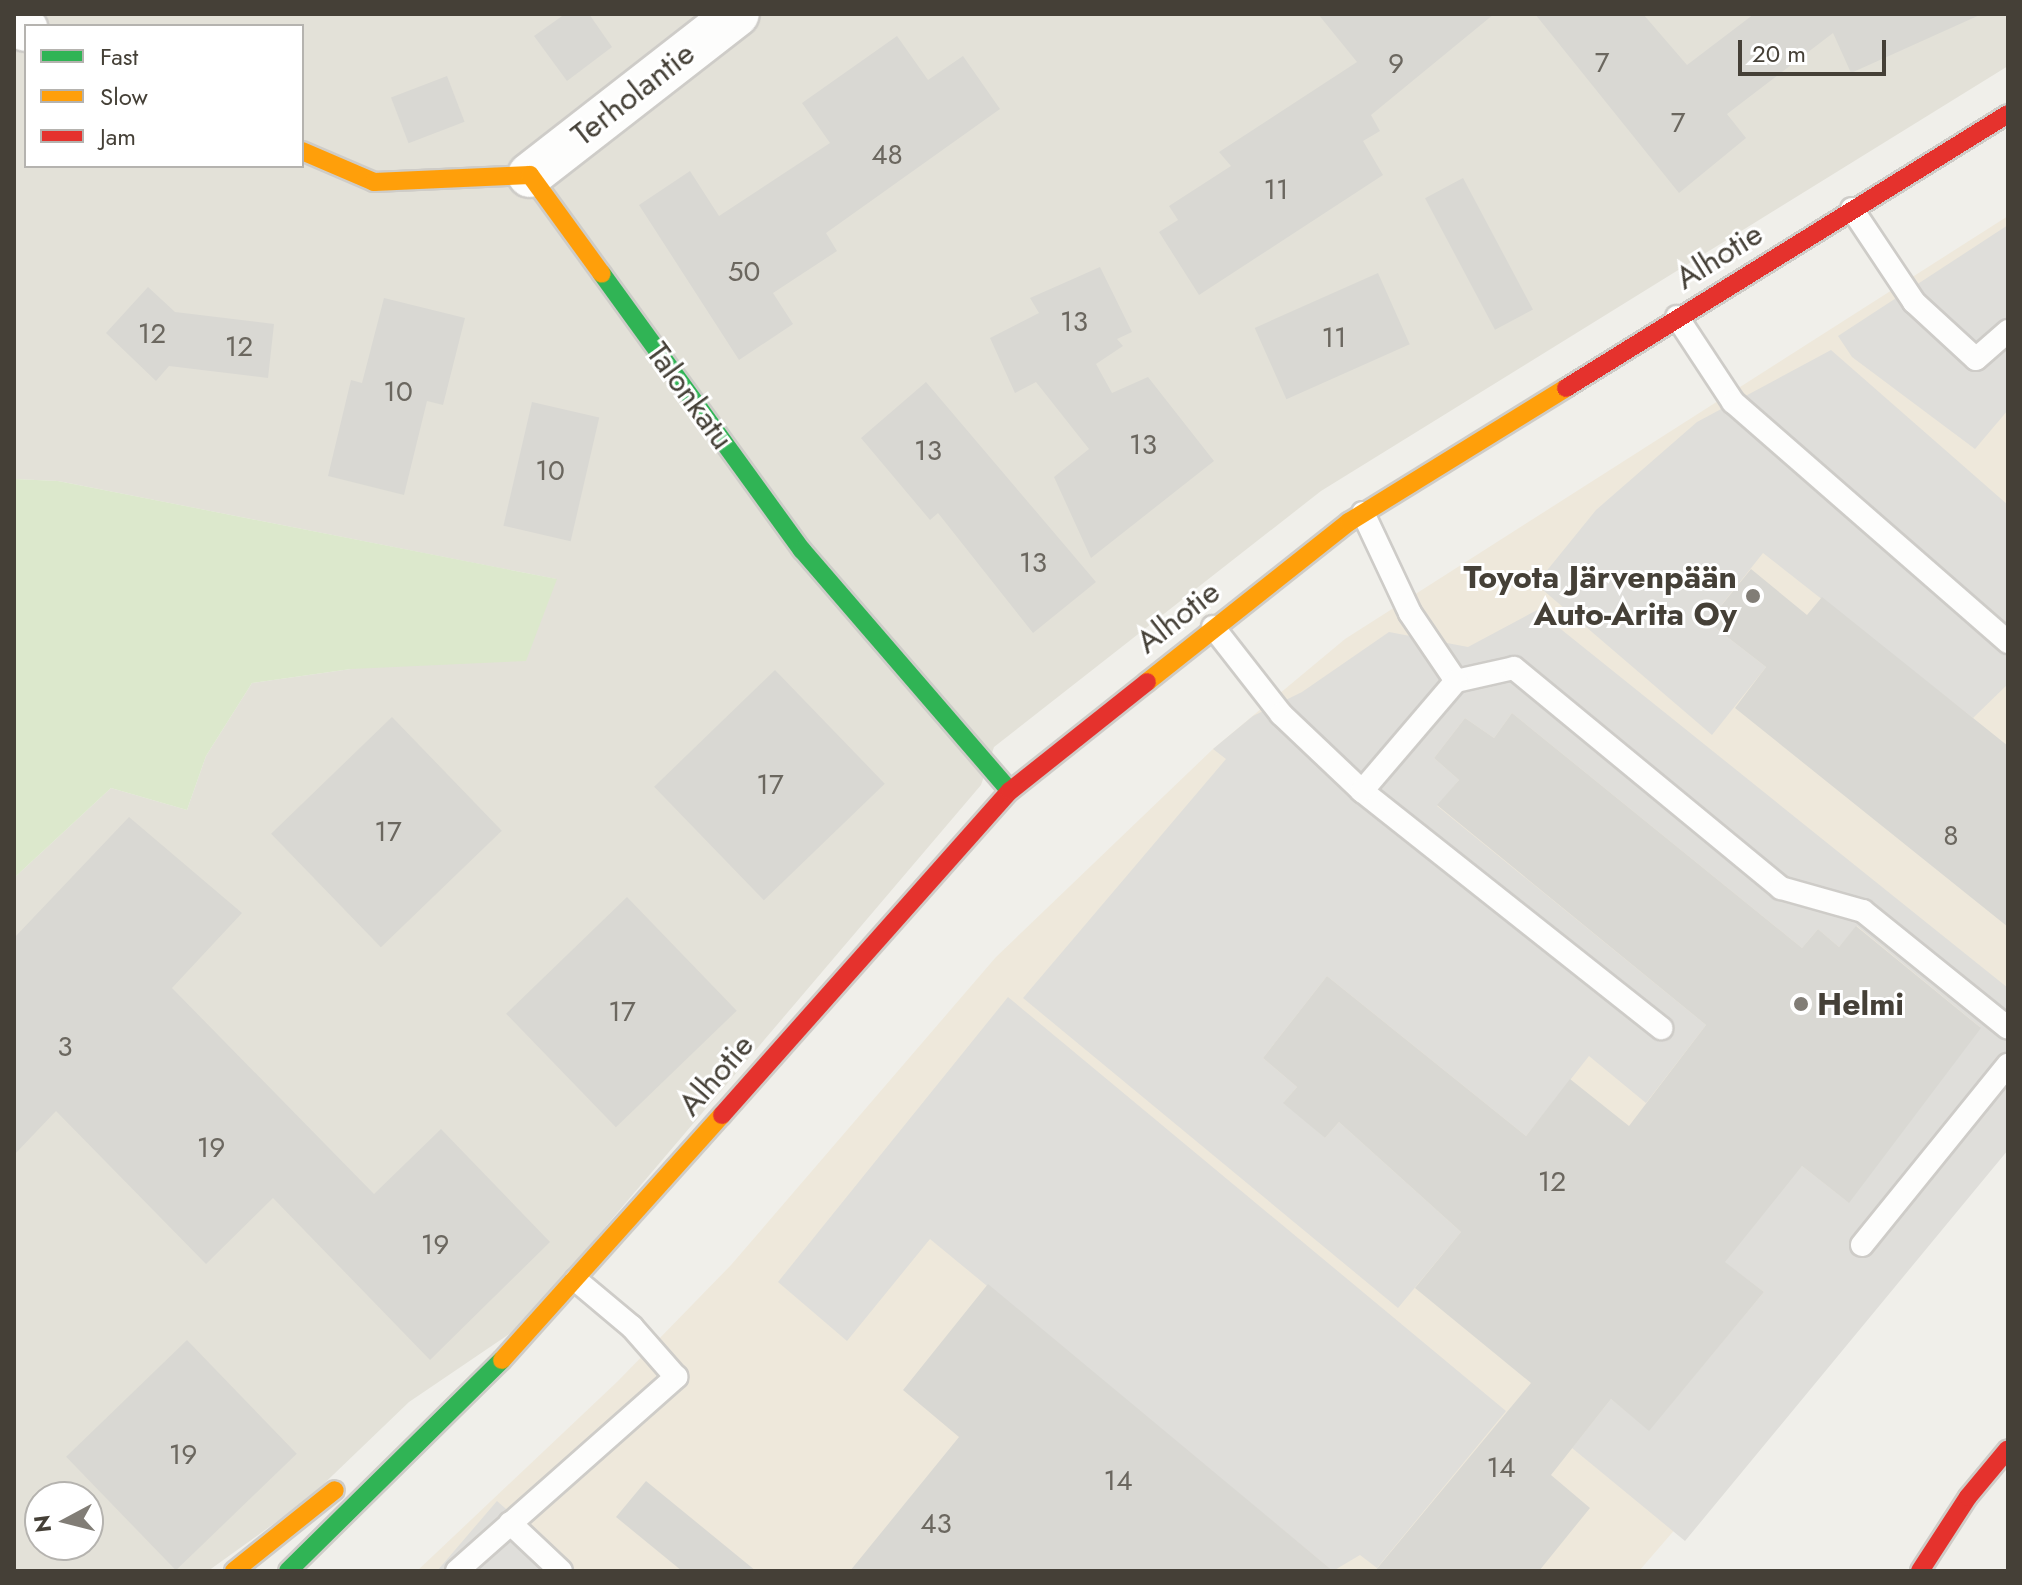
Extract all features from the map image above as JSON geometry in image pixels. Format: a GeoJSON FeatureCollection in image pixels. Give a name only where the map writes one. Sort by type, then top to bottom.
{"type":"FeatureCollection","features":[{"type":"Feature","properties":{"kind":"street","name":"Terholantie"},"geometry":{"type":"LineString","coordinates":[[530,175],[737,14]]}},
{"type":"Feature","properties":{"kind":"street","name":"Alhotie"},"geometry":{"type":"LineString","coordinates":[[288,1571],[527,1335],[1010,791],[1213,627],[1363,513],[2008,114]]}},
{"type":"Feature","properties":{"kind":"street"},"geometry":{"type":"LineString","coordinates":[[304,152],[374,182],[530,175]]}},
{"type":"Feature","properties":{"kind":"street","name":"Talonkatu"},"geometry":{"type":"LineString","coordinates":[[530,175],[802,550],[1010,791]]}},
{"type":"Feature","properties":{"kind":"street","name":"Alhotie"},"geometry":{"type":"LineString","coordinates":[[234,1571],[527,1335]]}},
{"type":"Feature","properties":{"kind":"street"},"geometry":{"type":"LineString","coordinates":[[1902,1560],[1968,1497],[2008,1449]]}},
{"type":"Feature","properties":{"kind":"street"},"geometry":{"type":"LineString","coordinates":[[1920,1571],[1968,1497]]}},
{"type":"Feature","properties":{"kind":"lane"},"geometry":{"type":"LineString","coordinates":[[1852,209],[1914,302],[1976,359],[2008,331]]}},
{"type":"Feature","properties":{"kind":"lane"},"geometry":{"type":"LineString","coordinates":[[1677,317],[1733,402],[2008,642]]}},
{"type":"Feature","properties":{"kind":"lane"},"geometry":{"type":"LineString","coordinates":[[1363,513],[1410,613],[1456,681]]}},
{"type":"Feature","properties":{"kind":"lane"},"geometry":{"type":"LineString","coordinates":[[1213,627],[1281,714],[1362,791],[1661,1028]]}},
{"type":"Feature","properties":{"kind":"lane"},"geometry":{"type":"LineString","coordinates":[[1362,791],[1456,681],[1514,668],[1781,888],[1863,911],[2008,1028]]}},
{"type":"Feature","properties":{"kind":"lane"},"geometry":{"type":"LineString","coordinates":[[1862,1245],[2008,1065]]}},
{"type":"Feature","properties":{"kind":"lane"},"geometry":{"type":"LineString","coordinates":[[457,1571],[676,1377],[632,1327],[576,1280]]}},
{"type":"Feature","properties":{"kind":"lane"},"geometry":{"type":"LineString","coordinates":[[510,1523],[561,1571]]}},
{"type":"Feature","properties":{"kind":"shaded area"},"geometry":{"type":"Polygon","coordinates":[[[14,14],[2008,14],[2008,66],[1321,491],[994,747],[981,785],[521,1326],[409,1402],[308,1499],[208,1571],[14,1571],[14,878],[111,788],[187,810],[206,756],[252,683],[351,669],[556,579],[58,481],[14,479],[14,14]]]}},
{"type":"Feature","properties":{"kind":"shaded area"},"geometry":{"type":"Polygon","coordinates":[[[2008,216],[2008,1144],[1639,1571],[417,1571],[618,1381],[731,1265],[996,957],[1213,749],[1345,639],[2008,216]]]}},
{"type":"Feature","properties":{"kind":"shaded area"},"geometry":{"type":"Polygon","coordinates":[[[2008,225],[2008,410],[1975,449],[1852,357],[1838,336],[2008,225]]]}},
{"type":"Feature","properties":{"kind":"shaded area"},"geometry":{"type":"Polygon","coordinates":[[[1831,350],[2008,505],[2008,684],[1973,718],[1763,553],[1708,622],[1766,667],[1712,735],[1536,584],[1596,510],[1697,422],[1831,350]]]}},
{"type":"Feature","properties":{"kind":"shaded area"},"geometry":{"type":"Polygon","coordinates":[[[1537,610],[2008,988],[2008,1150],[1685,1541],[1572,1448],[1611,1399],[1649,1430],[1764,1292],[1720,1259],[1802,1166],[1848,1202],[1980,1027],[1857,926],[1839,947],[1818,929],[1802,948],[1512,713],[1494,738],[1465,718],[1434,758],[1459,780],[1437,806],[1706,1025],[1646,1103],[1589,1056],[1526,1136],[1327,976],[1263,1058],[1297,1087],[1284,1102],[1325,1138],[1339,1122],[1461,1232],[1398,1308],[1023,998],[1226,759],[1213,749],[1253,716],[1302,692],[1389,632],[1468,647],[1537,610]]]}},
{"type":"Feature","properties":{"kind":"shaded area"},"geometry":{"type":"Polygon","coordinates":[[[1008,997],[1506,1411],[1377,1568],[1360,1555],[1333,1571],[930,1239],[847,1341],[778,1282],[1008,997]]]}},
{"type":"Feature","properties":{"kind":"shaded area"},"geometry":{"type":"Polygon","coordinates":[[[497,1501],[577,1571],[437,1571],[497,1501]]]}},
{"type":"Feature","properties":{"kind":"green space"},"geometry":{"type":"Polygon","coordinates":[[[14,479],[58,481],[557,579],[526,661],[351,669],[252,683],[206,756],[187,810],[111,788],[14,878],[14,479]]]}},
{"type":"Feature","properties":{"kind":"building"},"geometry":{"type":"Polygon","coordinates":[[[565,14],[589,14],[612,47],[567,81],[534,36],[565,14]]]}},
{"type":"Feature","properties":{"kind":"building"},"geometry":{"type":"Polygon","coordinates":[[[1318,14],[1494,14],[1371,115],[1380,131],[1363,141],[1383,175],[1199,295],[1159,232],[1178,220],[1169,206],[1231,166],[1219,152],[1357,62],[1318,14]]]}},
{"type":"Feature","properties":{"kind":"building"},"geometry":{"type":"Polygon","coordinates":[[[1535,14],[1643,14],[1687,65],[1754,14],[1982,14],[1851,73],[1833,33],[1727,114],[1746,138],[1679,193],[1535,14]]]}},
{"type":"Feature","properties":{"kind":"building"},"geometry":{"type":"Polygon","coordinates":[[[897,36],[928,80],[963,56],[1000,109],[826,233],[837,251],[773,293],[793,324],[739,360],[639,205],[690,171],[719,216],[830,143],[802,103],[897,36]]]}},
{"type":"Feature","properties":{"kind":"building"},"geometry":{"type":"Polygon","coordinates":[[[447,76],[465,122],[409,143],[391,98],[447,76]]]}},
{"type":"Feature","properties":{"kind":"building"},"geometry":{"type":"Polygon","coordinates":[[[1463,178],[1533,310],[1495,330],[1425,198],[1463,178]]]}},
{"type":"Feature","properties":{"kind":"building"},"geometry":{"type":"Polygon","coordinates":[[[1100,267],[1132,332],[1117,339],[1123,346],[1096,364],[1112,393],[1148,377],[1214,461],[1091,558],[1054,477],[1089,449],[1036,382],[1015,393],[990,338],[1039,313],[1030,298],[1100,267]]]}},
{"type":"Feature","properties":{"kind":"building"},"geometry":{"type":"Polygon","coordinates":[[[1378,273],[1410,344],[1286,399],[1255,328],[1378,273]]]}},
{"type":"Feature","properties":{"kind":"building"},"geometry":{"type":"Polygon","coordinates":[[[148,287],[175,312],[274,324],[268,378],[169,366],[156,381],[106,333],[148,287]]]}},
{"type":"Feature","properties":{"kind":"building"},"geometry":{"type":"Polygon","coordinates":[[[384,298],[465,318],[443,405],[427,401],[404,495],[328,476],[351,380],[362,383],[384,298]]]}},
{"type":"Feature","properties":{"kind":"building"},"geometry":{"type":"Polygon","coordinates":[[[926,382],[1096,582],[1033,633],[938,513],[930,520],[861,438],[926,382]]]}},
{"type":"Feature","properties":{"kind":"building"},"geometry":{"type":"Polygon","coordinates":[[[532,402],[599,418],[571,541],[503,526],[532,402]]]}},
{"type":"Feature","properties":{"kind":"building"},"geometry":{"type":"Polygon","coordinates":[[[1751,569],[1807,615],[1822,597],[2008,746],[2008,927],[1735,708],[1766,667],[1708,622],[1751,569]]]}},
{"type":"Feature","properties":{"kind":"building"},"geometry":{"type":"Polygon","coordinates":[[[775,670],[885,784],[764,900],[654,787],[775,670]]]}},
{"type":"Feature","properties":{"kind":"building"},"geometry":{"type":"Polygon","coordinates":[[[1512,713],[1802,948],[1818,929],[1839,947],[1856,926],[1981,1028],[1849,1203],[1802,1166],[1725,1262],[1764,1292],[1649,1431],[1611,1399],[1551,1475],[1590,1508],[1539,1571],[1375,1571],[1531,1383],[1415,1288],[1461,1232],[1339,1122],[1325,1138],[1283,1103],[1297,1087],[1263,1058],[1327,976],[1526,1136],[1570,1079],[1629,1126],[1706,1025],[1437,805],[1459,780],[1434,758],[1465,718],[1494,738],[1512,713]]]}},
{"type":"Feature","properties":{"kind":"building"},"geometry":{"type":"Polygon","coordinates":[[[392,717],[502,831],[381,947],[271,834],[392,717]]]}},
{"type":"Feature","properties":{"kind":"building"},"geometry":{"type":"Polygon","coordinates":[[[129,817],[242,913],[172,988],[374,1194],[441,1129],[550,1242],[430,1360],[273,1198],[206,1264],[56,1111],[14,1155],[14,938],[129,817]]]}},
{"type":"Feature","properties":{"kind":"building"},"geometry":{"type":"Polygon","coordinates":[[[627,897],[737,1011],[616,1127],[506,1014],[627,897]]]}},
{"type":"Feature","properties":{"kind":"building"},"geometry":{"type":"Polygon","coordinates":[[[988,1284],[1333,1571],[850,1571],[959,1437],[903,1390],[988,1284]]]}},
{"type":"Feature","properties":{"kind":"building"},"geometry":{"type":"Polygon","coordinates":[[[187,1340],[297,1454],[176,1570],[104,1496],[104,1481],[90,1481],[66,1457],[187,1340]]]}},
{"type":"Feature","properties":{"kind":"building"},"geometry":{"type":"Polygon","coordinates":[[[646,1481],[756,1571],[682,1571],[616,1517],[646,1481]]]}},
{"type":"Feature","properties":{"kind":"traffic: fast"},"geometry":{"type":"LineString","coordinates":[[602,274],[802,550],[1010,791]]}},
{"type":"Feature","properties":{"kind":"traffic: fast"},"geometry":{"type":"LineString","coordinates":[[288,1571],[502,1360]]}},
{"type":"Feature","properties":{"kind":"traffic: slow"},"geometry":{"type":"LineString","coordinates":[[304,152],[374,182],[530,175],[602,274]]}},
{"type":"Feature","properties":{"kind":"traffic: slow"},"geometry":{"type":"LineString","coordinates":[[1147,682],[1349,522],[1566,388]]}},
{"type":"Feature","properties":{"kind":"traffic: slow"},"geometry":{"type":"LineString","coordinates":[[502,1360],[722,1115]]}},
{"type":"Feature","properties":{"kind":"traffic: slow"},"geometry":{"type":"LineString","coordinates":[[234,1571],[335,1490]]}},
{"type":"Feature","properties":{"kind":"traffic: jam"},"geometry":{"type":"LineString","coordinates":[[1566,388],[2008,114]]}},
{"type":"Feature","properties":{"kind":"traffic: jam"},"geometry":{"type":"LineString","coordinates":[[722,1115],[1010,791],[1147,682]]}},
{"type":"Feature","properties":{"kind":"traffic: jam"},"geometry":{"type":"LineString","coordinates":[[1920,1571],[1968,1497],[2008,1449]]}},
{"type":"Feature","properties":{"kind":"place","name":"Toyota Järvenpään Auto-Arita Oy"},"geometry":{"type":"Point","coordinates":[1753,596]}},
{"type":"Feature","properties":{"kind":"place","name":"Helmi"},"geometry":{"type":"Point","coordinates":[1801,1004]}}]}
